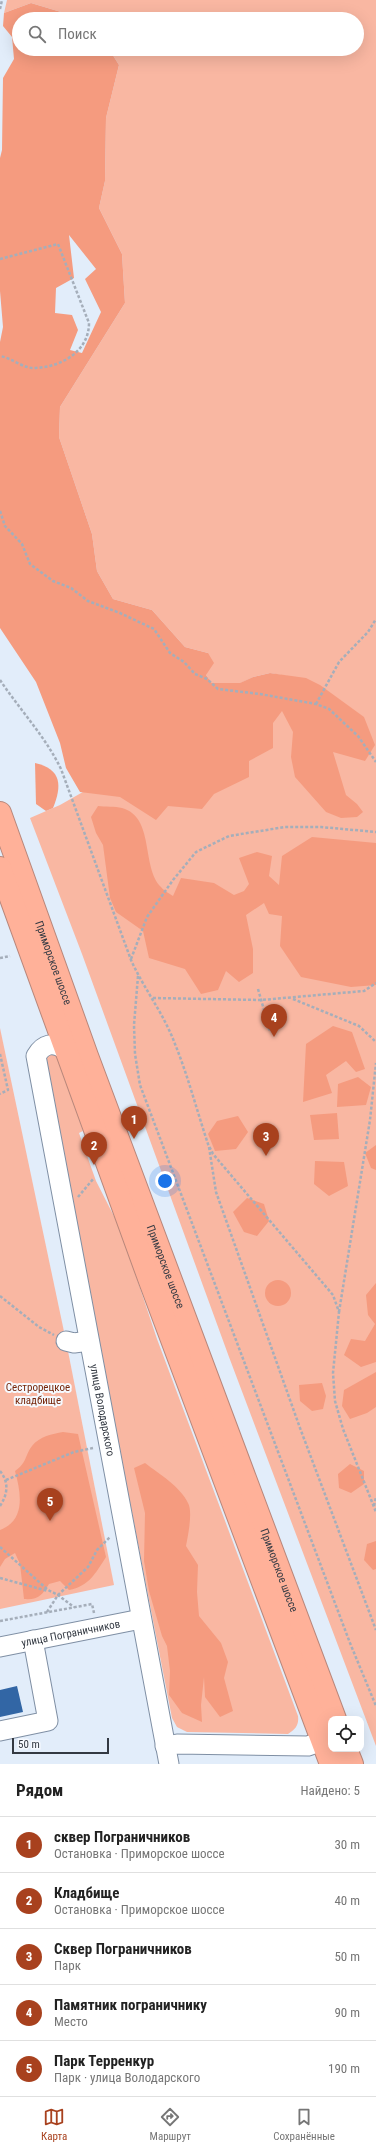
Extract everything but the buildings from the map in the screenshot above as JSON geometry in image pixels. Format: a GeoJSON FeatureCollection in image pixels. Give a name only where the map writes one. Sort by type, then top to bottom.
{"type":"FeatureCollection","features":[{"type":"Feature","properties":{"kind":"highway","name":"Приморское шоссе"},"geometry":{"type":"LineString","coordinates":[[0,813],[87,1056],[334,1716]]}},
{"type":"Feature","properties":{"kind":"highway","name":"Приморское шоссе"},"geometry":{"type":"LineString","coordinates":[[0,868],[331,1764]]}},
{"type":"Feature","properties":{"kind":"highway"},"geometry":{"type":"LineString","coordinates":[[347,1752],[352,1764]]}},
{"type":"Feature","properties":{"kind":"street"},"geometry":{"type":"LineString","coordinates":[[0,900],[18,920]]}},
{"type":"Feature","properties":{"kind":"street","name":"улица Володарского"},"geometry":{"type":"LineString","coordinates":[[66,1050],[53,1044],[47,1045],[41,1048],[36,1056],[167,1755]]}},
{"type":"Feature","properties":{"kind":"street"},"geometry":{"type":"LineString","coordinates":[[66,1341],[74,1343],[89,1341]]}},
{"type":"Feature","properties":{"kind":"street","name":"улица Пограничников"},"geometry":{"type":"LineString","coordinates":[[0,1647],[141,1619]]}},
{"type":"Feature","properties":{"kind":"street"},"geometry":{"type":"LineString","coordinates":[[0,1731],[48,1721],[33,1640]]}},
{"type":"Feature","properties":{"kind":"street"},"geometry":{"type":"LineString","coordinates":[[167,1755],[177,1744],[308,1746],[322,1742]]}},
{"type":"Feature","properties":{"kind":"path"},"geometry":{"type":"LineString","coordinates":[[0,9],[2,0]]}},
{"type":"Feature","properties":{"kind":"path"},"geometry":{"type":"LineString","coordinates":[[0,259],[58,244],[89,323],[89,330],[80,350],[68,360],[34,368],[0,356]]}},
{"type":"Feature","properties":{"kind":"path"},"geometry":{"type":"LineString","coordinates":[[0,511],[5,526],[22,544],[30,564],[53,581],[71,588],[88,601],[120,613],[154,629],[170,653],[184,662],[195,674],[206,679],[218,689],[260,694],[316,704],[329,709],[358,736],[376,762]]}},
{"type":"Feature","properties":{"kind":"path"},"geometry":{"type":"LineString","coordinates":[[316,704],[339,662],[368,632],[376,619]]}},
{"type":"Feature","properties":{"kind":"path"},"geometry":{"type":"LineString","coordinates":[[0,680],[53,752],[61,769],[131,960],[138,976],[153,998],[175,1043],[208,1144],[213,1154],[325,1283],[333,1295],[339,1312]]}},
{"type":"Feature","properties":{"kind":"path"},"geometry":{"type":"LineString","coordinates":[[131,960],[147,916],[173,880],[196,852],[229,836],[284,827],[320,827],[376,832]]}},
{"type":"Feature","properties":{"kind":"path"},"geometry":{"type":"LineString","coordinates":[[0,958],[10,956]]}},
{"type":"Feature","properties":{"kind":"path"},"geometry":{"type":"LineString","coordinates":[[138,976],[134,1025],[135,1054],[140,1085],[350,1643],[376,1706]]}},
{"type":"Feature","properties":{"kind":"path"},"geometry":{"type":"LineString","coordinates":[[153,998],[261,1000],[291,998],[364,991],[376,983]]}},
{"type":"Feature","properties":{"kind":"path"},"geometry":{"type":"LineString","coordinates":[[258,989],[270,1031]]}},
{"type":"Feature","properties":{"kind":"path"},"geometry":{"type":"LineString","coordinates":[[291,998],[359,1026],[376,1042]]}},
{"type":"Feature","properties":{"kind":"path"},"geometry":{"type":"LineString","coordinates":[[0,1054],[8,1090],[0,1094]]}},
{"type":"Feature","properties":{"kind":"path"},"geometry":{"type":"LineString","coordinates":[[376,1063],[370,1120],[339,1312],[333,1372],[335,1401],[343,1429],[376,1512]]}},
{"type":"Feature","properties":{"kind":"path"},"geometry":{"type":"LineString","coordinates":[[208,1144],[216,1192],[298,1421],[376,1630]]}},
{"type":"Feature","properties":{"kind":"path"},"geometry":{"type":"LineString","coordinates":[[0,1296],[39,1327],[66,1341]]}},
{"type":"Feature","properties":{"kind":"path"},"geometry":{"type":"LineString","coordinates":[[6,1480],[74,1452],[93,1448]]}},
{"type":"Feature","properties":{"kind":"path"},"geometry":{"type":"LineString","coordinates":[[0,1471],[6,1480],[6,1493],[0,1506]]}},
{"type":"Feature","properties":{"kind":"path"},"geometry":{"type":"LineString","coordinates":[[374,1506],[376,1497]]}},
{"type":"Feature","properties":{"kind":"path"},"geometry":{"type":"LineString","coordinates":[[47,1612],[58,1595],[88,1567],[97,1550],[110,1537]]}},
{"type":"Feature","properties":{"kind":"path"},"geometry":{"type":"LineString","coordinates":[[0,1547],[42,1585],[74,1607]]}},
{"type":"Feature","properties":{"kind":"path"},"geometry":{"type":"LineString","coordinates":[[0,1578],[54,1593]]}},
{"type":"Feature","properties":{"kind":"path"},"geometry":{"type":"LineString","coordinates":[[0,1621],[92,1604],[98,1628]]}},
{"type":"Feature","properties":{"kind":"green space"},"geometry":{"type":"Polygon","coordinates":[[[7,0],[376,0],[376,1746],[229,1357],[82,954],[30,818],[60,805],[287,676],[270,673],[253,677],[241,683],[212,683],[206,675],[208,653],[185,647],[152,610],[113,599],[97,571],[92,534],[59,437],[60,407],[125,303],[122,254],[99,208],[105,181],[106,118],[119,65],[113,56],[364,56],[364,12],[61,12],[31,3],[4,13],[7,0]]]}},
{"type":"Feature","properties":{"kind":"green space","name":"Сестрорецкое кладбище"},"geometry":{"type":"Polygon","coordinates":[[[0,1028],[66,1341],[114,1585],[0,1609],[0,1028]]]}},
{"type":"Feature","properties":{"kind":"green space"},"geometry":{"type":"Polygon","coordinates":[[[54,1054],[59,1058],[83,1131],[79,1133],[96,1181],[120,1228],[157,1339],[298,1716],[296,1726],[288,1734],[187,1732],[177,1727],[172,1718],[44,1061],[48,1055],[54,1054]]]}},
{"type":"Feature","properties":{"kind":"shaded area"},"geometry":{"type":"Polygon","coordinates":[[[31,3],[61,12],[12,12],[12,37],[3,26],[4,13],[31,3]]]}},
{"type":"Feature","properties":{"kind":"shaded area"},"geometry":{"type":"Polygon","coordinates":[[[14,56],[113,56],[119,65],[106,118],[105,181],[99,208],[122,254],[125,303],[60,407],[59,437],[92,534],[97,571],[113,599],[152,610],[185,647],[208,653],[214,663],[206,675],[212,683],[240,683],[253,677],[270,673],[306,678],[320,685],[364,717],[375,745],[365,761],[333,752],[346,795],[357,804],[363,812],[357,817],[341,818],[326,812],[295,777],[291,757],[293,732],[282,711],[273,723],[273,748],[249,761],[249,777],[214,794],[202,809],[168,806],[156,820],[120,797],[80,792],[66,768],[60,743],[36,682],[0,628],[0,342],[3,327],[0,291],[0,158],[2,150],[3,78],[14,59],[14,56]],[[69,235],[74,278],[56,288],[55,313],[72,315],[78,330],[70,350],[82,353],[101,312],[85,279],[96,269],[69,235]]]}},
{"type":"Feature","properties":{"kind":"shaded area"},"geometry":{"type":"Polygon","coordinates":[[[35,763],[50,769],[58,780],[58,793],[53,808],[46,811],[36,804],[35,763]]]}},
{"type":"Feature","properties":{"kind":"shaded area"},"geometry":{"type":"Polygon","coordinates":[[[98,806],[122,808],[132,813],[139,821],[144,832],[151,867],[155,878],[165,891],[173,896],[181,878],[214,883],[234,895],[244,891],[249,884],[239,858],[257,852],[272,856],[269,876],[279,885],[282,856],[312,837],[376,843],[376,985],[351,987],[301,977],[280,946],[282,916],[269,914],[264,903],[246,915],[253,949],[253,973],[239,982],[226,971],[218,990],[201,994],[185,969],[149,958],[143,931],[116,912],[110,898],[103,845],[96,833],[91,817],[98,806]]]}},
{"type":"Feature","properties":{"kind":"shaded area"},"geometry":{"type":"Polygon","coordinates":[[[333,1026],[352,1032],[365,1069],[356,1072],[346,1061],[326,1075],[332,1093],[303,1102],[306,1044],[333,1026]]]}},
{"type":"Feature","properties":{"kind":"shaded area"},"geometry":{"type":"Polygon","coordinates":[[[358,1077],[371,1087],[366,1105],[337,1107],[338,1084],[358,1077]]]}},
{"type":"Feature","properties":{"kind":"shaded area"},"geometry":{"type":"Polygon","coordinates":[[[337,1113],[339,1139],[314,1140],[310,1115],[337,1113]]]}},
{"type":"Feature","properties":{"kind":"shaded area"},"geometry":{"type":"Polygon","coordinates":[[[238,1116],[248,1132],[236,1149],[215,1151],[208,1134],[217,1121],[238,1116]]]}},
{"type":"Feature","properties":{"kind":"shaded area"},"geometry":{"type":"Polygon","coordinates":[[[376,1145],[376,1170],[371,1168],[365,1153],[376,1145]]]}},
{"type":"Feature","properties":{"kind":"shaded area"},"geometry":{"type":"Polygon","coordinates":[[[315,1161],[344,1162],[348,1186],[329,1196],[314,1184],[315,1161]]]}},
{"type":"Feature","properties":{"kind":"shaded area"},"geometry":{"type":"Polygon","coordinates":[[[247,1198],[264,1204],[269,1221],[257,1236],[244,1232],[233,1212],[247,1198]]]}},
{"type":"Feature","properties":{"kind":"shaded area"},"geometry":{"type":"Polygon","coordinates":[[[278,1280],[287,1284],[291,1293],[287,1302],[278,1306],[269,1302],[265,1293],[269,1284],[278,1280]]]}},
{"type":"Feature","properties":{"kind":"shaded area"},"geometry":{"type":"Polygon","coordinates":[[[376,1283],[376,1362],[361,1367],[344,1355],[351,1339],[365,1341],[375,1324],[368,1315],[366,1295],[376,1283]]]}},
{"type":"Feature","properties":{"kind":"shaded area"},"geometry":{"type":"Polygon","coordinates":[[[376,1372],[376,1407],[367,1413],[350,1419],[342,1406],[344,1390],[376,1372]]]}},
{"type":"Feature","properties":{"kind":"shaded area"},"geometry":{"type":"Polygon","coordinates":[[[322,1383],[326,1396],[323,1409],[312,1411],[300,1401],[299,1385],[322,1383]]]}},
{"type":"Feature","properties":{"kind":"shaded area"},"geometry":{"type":"Polygon","coordinates":[[[63,1432],[78,1434],[106,1557],[95,1574],[82,1586],[69,1590],[60,1581],[49,1584],[37,1598],[24,1599],[20,1564],[15,1553],[5,1559],[0,1567],[0,1530],[14,1520],[18,1513],[20,1497],[15,1471],[22,1465],[30,1449],[35,1443],[46,1436],[63,1432]]]}},
{"type":"Feature","properties":{"kind":"shaded area"},"geometry":{"type":"Polygon","coordinates":[[[145,1463],[175,1486],[188,1503],[190,1517],[186,1546],[198,1565],[197,1592],[199,1616],[221,1643],[228,1662],[224,1678],[233,1711],[220,1717],[205,1697],[204,1677],[201,1705],[202,1722],[182,1713],[169,1695],[170,1671],[167,1646],[162,1636],[149,1591],[144,1561],[145,1513],[134,1468],[145,1463]]]}},
{"type":"Feature","properties":{"kind":"shaded area"},"geometry":{"type":"Polygon","coordinates":[[[350,1464],[364,1471],[364,1484],[351,1493],[339,1488],[338,1474],[350,1464]]]}},
{"type":"Feature","properties":{"kind":"shaded area"},"geometry":{"type":"Polygon","coordinates":[[[376,1541],[376,1569],[373,1570],[364,1560],[367,1544],[376,1541]]]}},
{"type":"Feature","properties":{"kind":"place","name":"Памятник пограничнику"},"geometry":{"type":"Point","coordinates":[274,1037]}},
{"type":"Feature","properties":{"kind":"place","name":"сквер Пограничников"},"geometry":{"type":"Point","coordinates":[134,1139]}},
{"type":"Feature","properties":{"kind":"place","name":"Сквер Пограничников"},"geometry":{"type":"Point","coordinates":[266,1156]}},
{"type":"Feature","properties":{"kind":"place","name":"Кладбище"},"geometry":{"type":"Point","coordinates":[94,1165]}},
{"type":"Feature","properties":{"kind":"place","name":"Парк Терренкур"},"geometry":{"type":"Point","coordinates":[50,1521]}}]}
